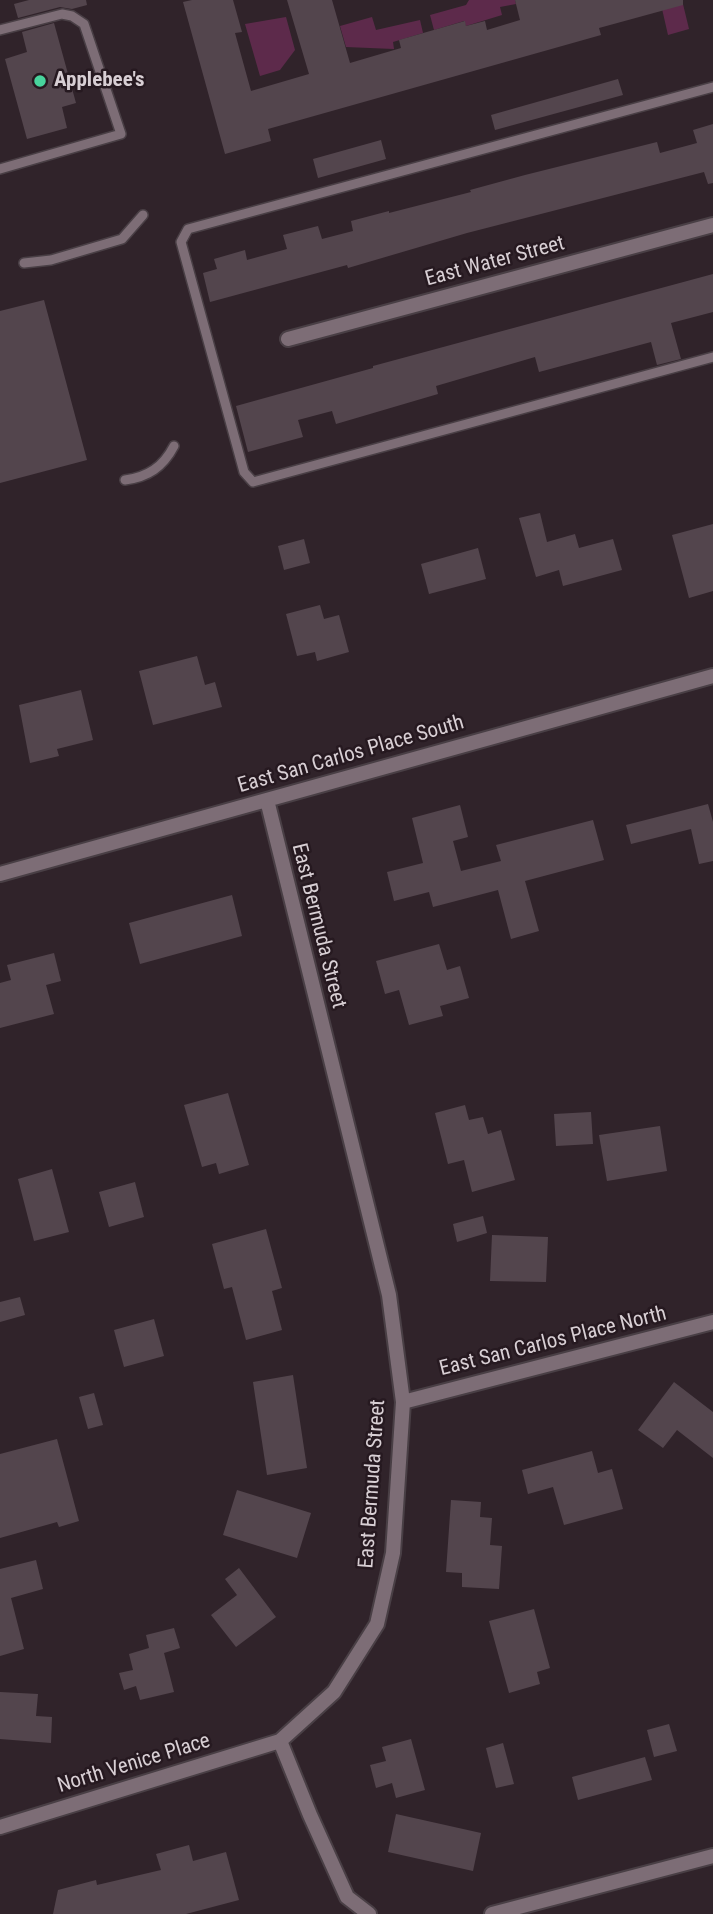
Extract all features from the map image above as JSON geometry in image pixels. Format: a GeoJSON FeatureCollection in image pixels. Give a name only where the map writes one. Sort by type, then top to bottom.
{"type":"FeatureCollection","features":[{"type":"Feature","properties":{"kind":"street","name":"East Water Street"},"geometry":{"type":"LineString","coordinates":[[288,339],[713,225]]}},
{"type":"Feature","properties":{"kind":"street","name":"East San Carlos Place South"},"geometry":{"type":"LineString","coordinates":[[0,874],[713,676]]}},
{"type":"Feature","properties":{"kind":"street","name":"East Bermuda Street"},"geometry":{"type":"LineString","coordinates":[[267,800],[389,1295],[403,1402],[393,1553],[377,1624],[334,1692],[281,1741]]}},
{"type":"Feature","properties":{"kind":"street","name":"East San Carlos Place North"},"geometry":{"type":"LineString","coordinates":[[403,1402],[713,1322]]}},
{"type":"Feature","properties":{"kind":"street","name":"North Venice Place"},"geometry":{"type":"LineString","coordinates":[[0,1827],[281,1741]]}},
{"type":"Feature","properties":{"kind":"street"},"geometry":{"type":"LineString","coordinates":[[281,1741],[347,1897],[369,1914]]}},
{"type":"Feature","properties":{"kind":"street"},"geometry":{"type":"LineString","coordinates":[[492,1914],[713,1856]]}},
{"type":"Feature","properties":{"kind":"lane"},"geometry":{"type":"LineString","coordinates":[[0,30],[62,14],[72,16],[84,24],[121,134],[0,169]]}},
{"type":"Feature","properties":{"kind":"lane"},"geometry":{"type":"LineString","coordinates":[[713,87],[188,229],[181,242],[244,472],[253,482],[713,357]]}},
{"type":"Feature","properties":{"kind":"lane"},"geometry":{"type":"LineString","coordinates":[[23,263],[51,260],[122,239],[143,215]]}},
{"type":"Feature","properties":{"kind":"lane"},"geometry":{"type":"LineString","coordinates":[[125,480],[144,477],[168,458],[174,446]]}},
{"type":"Feature","properties":{"kind":"shaded area"},"geometry":{"type":"Polygon","coordinates":[[[469,0],[515,0],[516,4],[500,7],[502,15],[466,26],[464,21],[434,30],[430,15],[466,5],[469,0]]]}},
{"type":"Feature","properties":{"kind":"shaded area"},"geometry":{"type":"Polygon","coordinates":[[[660,0],[682,0],[689,29],[668,35],[660,0]]]}},
{"type":"Feature","properties":{"kind":"shaded area"},"geometry":{"type":"Polygon","coordinates":[[[286,17],[295,50],[280,70],[260,76],[245,24],[286,17]]]}},
{"type":"Feature","properties":{"kind":"shaded area"},"geometry":{"type":"Polygon","coordinates":[[[372,17],[376,30],[420,20],[423,33],[393,42],[394,49],[346,47],[340,26],[372,17]]]}},
{"type":"Feature","properties":{"kind":"building"},"geometry":{"type":"Polygon","coordinates":[[[29,0],[86,0],[87,5],[72,9],[60,7],[18,18],[14,4],[29,0]]]}},
{"type":"Feature","properties":{"kind":"building"},"geometry":{"type":"Polygon","coordinates":[[[233,0],[242,32],[235,33],[251,91],[309,74],[287,0],[332,0],[350,63],[401,48],[399,40],[465,21],[466,26],[485,21],[487,30],[520,20],[515,0],[683,0],[683,5],[599,28],[601,35],[268,129],[271,141],[225,154],[183,2],[233,0]]]}},
{"type":"Feature","properties":{"kind":"building","name":"Applebee's"},"geometry":{"type":"Polygon","coordinates":[[[54,23],[76,103],[62,107],[67,128],[27,139],[5,59],[27,52],[22,32],[54,23]]]}},
{"type":"Feature","properties":{"kind":"building"},"geometry":{"type":"Polygon","coordinates":[[[618,79],[623,95],[495,130],[491,115],[618,79]]]}},
{"type":"Feature","properties":{"kind":"building"},"geometry":{"type":"Polygon","coordinates":[[[713,124],[713,183],[708,184],[704,172],[467,233],[348,268],[347,265],[210,302],[203,273],[217,269],[214,259],[245,250],[247,260],[287,249],[283,235],[318,226],[322,239],[353,231],[351,221],[657,142],[660,153],[697,143],[693,130],[713,124]]]}},
{"type":"Feature","properties":{"kind":"building"},"geometry":{"type":"Polygon","coordinates":[[[381,140],[386,159],[318,178],[313,159],[381,140]]]}},
{"type":"Feature","properties":{"kind":"building"},"geometry":{"type":"Polygon","coordinates":[[[713,274],[713,312],[671,323],[681,359],[657,365],[651,342],[539,372],[535,357],[436,386],[438,394],[336,424],[332,411],[298,420],[303,437],[248,452],[236,406],[713,274]]]}},
{"type":"Feature","properties":{"kind":"building"},"geometry":{"type":"Polygon","coordinates":[[[44,300],[87,460],[0,483],[0,311],[44,300]]]}},
{"type":"Feature","properties":{"kind":"building"},"geometry":{"type":"Polygon","coordinates":[[[540,513],[547,542],[575,534],[579,548],[613,539],[622,570],[563,586],[559,570],[536,577],[519,518],[540,513]]]}},
{"type":"Feature","properties":{"kind":"building"},"geometry":{"type":"Polygon","coordinates":[[[713,524],[713,591],[689,598],[672,535],[713,524]]]}},
{"type":"Feature","properties":{"kind":"building"},"geometry":{"type":"Polygon","coordinates":[[[304,539],[310,563],[284,570],[278,546],[304,539]]]}},
{"type":"Feature","properties":{"kind":"building"},"geometry":{"type":"Polygon","coordinates":[[[478,548],[486,579],[429,594],[421,564],[478,548]]]}},
{"type":"Feature","properties":{"kind":"building"},"geometry":{"type":"Polygon","coordinates":[[[320,605],[324,619],[339,615],[349,652],[317,661],[315,652],[297,656],[286,614],[320,605]]]}},
{"type":"Feature","properties":{"kind":"building"},"geometry":{"type":"Polygon","coordinates":[[[197,656],[205,685],[215,682],[222,707],[153,725],[139,671],[197,656]]]}},
{"type":"Feature","properties":{"kind":"building"},"geometry":{"type":"Polygon","coordinates":[[[81,690],[93,740],[57,749],[59,756],[30,763],[19,705],[81,690]]]}},
{"type":"Feature","properties":{"kind":"building"},"geometry":{"type":"Polygon","coordinates":[[[708,804],[713,822],[713,861],[699,864],[691,829],[631,844],[626,825],[708,804]]]}},
{"type":"Feature","properties":{"kind":"building"},"geometry":{"type":"Polygon","coordinates":[[[460,805],[468,837],[453,841],[461,871],[501,861],[496,845],[593,820],[604,860],[525,881],[539,931],[511,939],[498,890],[433,907],[429,892],[394,901],[387,872],[423,863],[412,818],[460,805]]]}},
{"type":"Feature","properties":{"kind":"building"},"geometry":{"type":"Polygon","coordinates":[[[232,895],[242,936],[140,964],[129,923],[232,895]]]}},
{"type":"Feature","properties":{"kind":"building"},"geometry":{"type":"Polygon","coordinates":[[[439,944],[447,970],[460,966],[469,998],[440,1006],[443,1016],[409,1025],[399,990],[385,994],[376,961],[439,944]]]}},
{"type":"Feature","properties":{"kind":"building"},"geometry":{"type":"Polygon","coordinates":[[[54,953],[61,981],[46,985],[54,1014],[0,1028],[0,983],[11,980],[7,965],[54,953]]]}},
{"type":"Feature","properties":{"kind":"building"},"geometry":{"type":"Polygon","coordinates":[[[228,1093],[249,1165],[219,1174],[216,1163],[202,1167],[184,1105],[228,1093]]]}},
{"type":"Feature","properties":{"kind":"building"},"geometry":{"type":"Polygon","coordinates":[[[465,1105],[469,1120],[483,1117],[488,1134],[501,1130],[515,1180],[472,1192],[464,1160],[448,1164],[435,1113],[465,1105]]]}},
{"type":"Feature","properties":{"kind":"building"},"geometry":{"type":"Polygon","coordinates":[[[591,1112],[593,1144],[556,1146],[554,1114],[591,1112]]]}},
{"type":"Feature","properties":{"kind":"building"},"geometry":{"type":"Polygon","coordinates":[[[660,1126],[667,1171],[607,1181],[599,1135],[660,1126]]]}},
{"type":"Feature","properties":{"kind":"building"},"geometry":{"type":"Polygon","coordinates":[[[52,1169],[69,1232],[34,1241],[18,1179],[52,1169]]]}},
{"type":"Feature","properties":{"kind":"building"},"geometry":{"type":"Polygon","coordinates":[[[135,1182],[144,1217],[109,1227],[99,1192],[135,1182]]]}},
{"type":"Feature","properties":{"kind":"building"},"geometry":{"type":"Polygon","coordinates":[[[483,1216],[487,1233],[457,1242],[453,1224],[483,1216]]]}},
{"type":"Feature","properties":{"kind":"building"},"geometry":{"type":"Polygon","coordinates":[[[266,1229],[282,1288],[272,1291],[282,1330],[246,1340],[232,1287],[224,1289],[212,1244],[266,1229]]]}},
{"type":"Feature","properties":{"kind":"building"},"geometry":{"type":"Polygon","coordinates":[[[492,1235],[548,1237],[546,1282],[490,1281],[492,1235]]]}},
{"type":"Feature","properties":{"kind":"building"},"geometry":{"type":"Polygon","coordinates":[[[20,1297],[25,1315],[0,1322],[0,1302],[20,1297]]]}},
{"type":"Feature","properties":{"kind":"building"},"geometry":{"type":"Polygon","coordinates":[[[154,1319],[164,1356],[124,1367],[114,1330],[154,1319]]]}},
{"type":"Feature","properties":{"kind":"building"},"geometry":{"type":"Polygon","coordinates":[[[293,1375],[307,1468],[267,1475],[253,1382],[293,1375]]]}},
{"type":"Feature","properties":{"kind":"building"},"geometry":{"type":"Polygon","coordinates":[[[674,1382],[713,1412],[713,1458],[677,1430],[663,1448],[638,1430],[674,1382]]]}},
{"type":"Feature","properties":{"kind":"building"},"geometry":{"type":"Polygon","coordinates":[[[94,1393],[103,1425],[88,1429],[79,1397],[94,1393]]]}},
{"type":"Feature","properties":{"kind":"building"},"geometry":{"type":"Polygon","coordinates":[[[57,1439],[79,1521],[59,1527],[57,1522],[0,1538],[0,1454],[57,1439]]]}},
{"type":"Feature","properties":{"kind":"building"},"geometry":{"type":"Polygon","coordinates":[[[592,1451],[598,1473],[612,1469],[623,1509],[564,1525],[553,1487],[528,1494],[522,1470],[592,1451]]]}},
{"type":"Feature","properties":{"kind":"building"},"geometry":{"type":"Polygon","coordinates":[[[237,1490],[311,1513],[297,1558],[223,1535],[237,1490]]]}},
{"type":"Feature","properties":{"kind":"building"},"geometry":{"type":"Polygon","coordinates":[[[451,1500],[481,1502],[480,1517],[492,1518],[490,1545],[502,1546],[499,1589],[462,1587],[462,1573],[446,1572],[451,1500]]]}},
{"type":"Feature","properties":{"kind":"building"},"geometry":{"type":"Polygon","coordinates":[[[36,1560],[43,1589],[11,1598],[24,1649],[0,1656],[0,1569],[36,1560]]]}},
{"type":"Feature","properties":{"kind":"building"},"geometry":{"type":"Polygon","coordinates":[[[239,1568],[276,1617],[236,1647],[211,1615],[237,1595],[225,1579],[239,1568]]]}},
{"type":"Feature","properties":{"kind":"building"},"geometry":{"type":"Polygon","coordinates":[[[534,1609],[550,1668],[537,1672],[540,1684],[509,1693],[489,1621],[534,1609]]]}},
{"type":"Feature","properties":{"kind":"building"},"geometry":{"type":"Polygon","coordinates":[[[174,1628],[180,1648],[164,1653],[174,1692],[140,1700],[136,1686],[124,1690],[119,1673],[133,1670],[129,1654],[149,1648],[146,1635],[174,1628]]]}},
{"type":"Feature","properties":{"kind":"building"},"geometry":{"type":"Polygon","coordinates":[[[0,1692],[38,1694],[36,1716],[52,1717],[51,1743],[0,1739],[0,1692]]]}},
{"type":"Feature","properties":{"kind":"building"},"geometry":{"type":"Polygon","coordinates":[[[669,1724],[677,1751],[654,1757],[647,1730],[669,1724]]]}},
{"type":"Feature","properties":{"kind":"building"},"geometry":{"type":"Polygon","coordinates":[[[411,1739],[425,1790],[396,1798],[392,1783],[376,1788],[370,1765],[386,1761],[382,1747],[411,1739]]]}},
{"type":"Feature","properties":{"kind":"building"},"geometry":{"type":"Polygon","coordinates":[[[503,1743],[514,1784],[496,1788],[486,1748],[503,1743]]]}},
{"type":"Feature","properties":{"kind":"building"},"geometry":{"type":"Polygon","coordinates":[[[645,1757],[652,1780],[578,1800],[572,1777],[645,1757]]]}},
{"type":"Feature","properties":{"kind":"building"},"geometry":{"type":"Polygon","coordinates":[[[396,1814],[481,1833],[473,1871],[388,1852],[396,1814]]]}},
{"type":"Feature","properties":{"kind":"building"},"geometry":{"type":"Polygon","coordinates":[[[189,1845],[193,1861],[226,1852],[239,1900],[186,1914],[53,1914],[58,1890],[96,1880],[97,1885],[161,1870],[156,1854],[189,1845]]]}},
{"type":"Feature","properties":{"kind":"place","name":"Applebee's"},"geometry":{"type":"Point","coordinates":[40,81]}}]}
